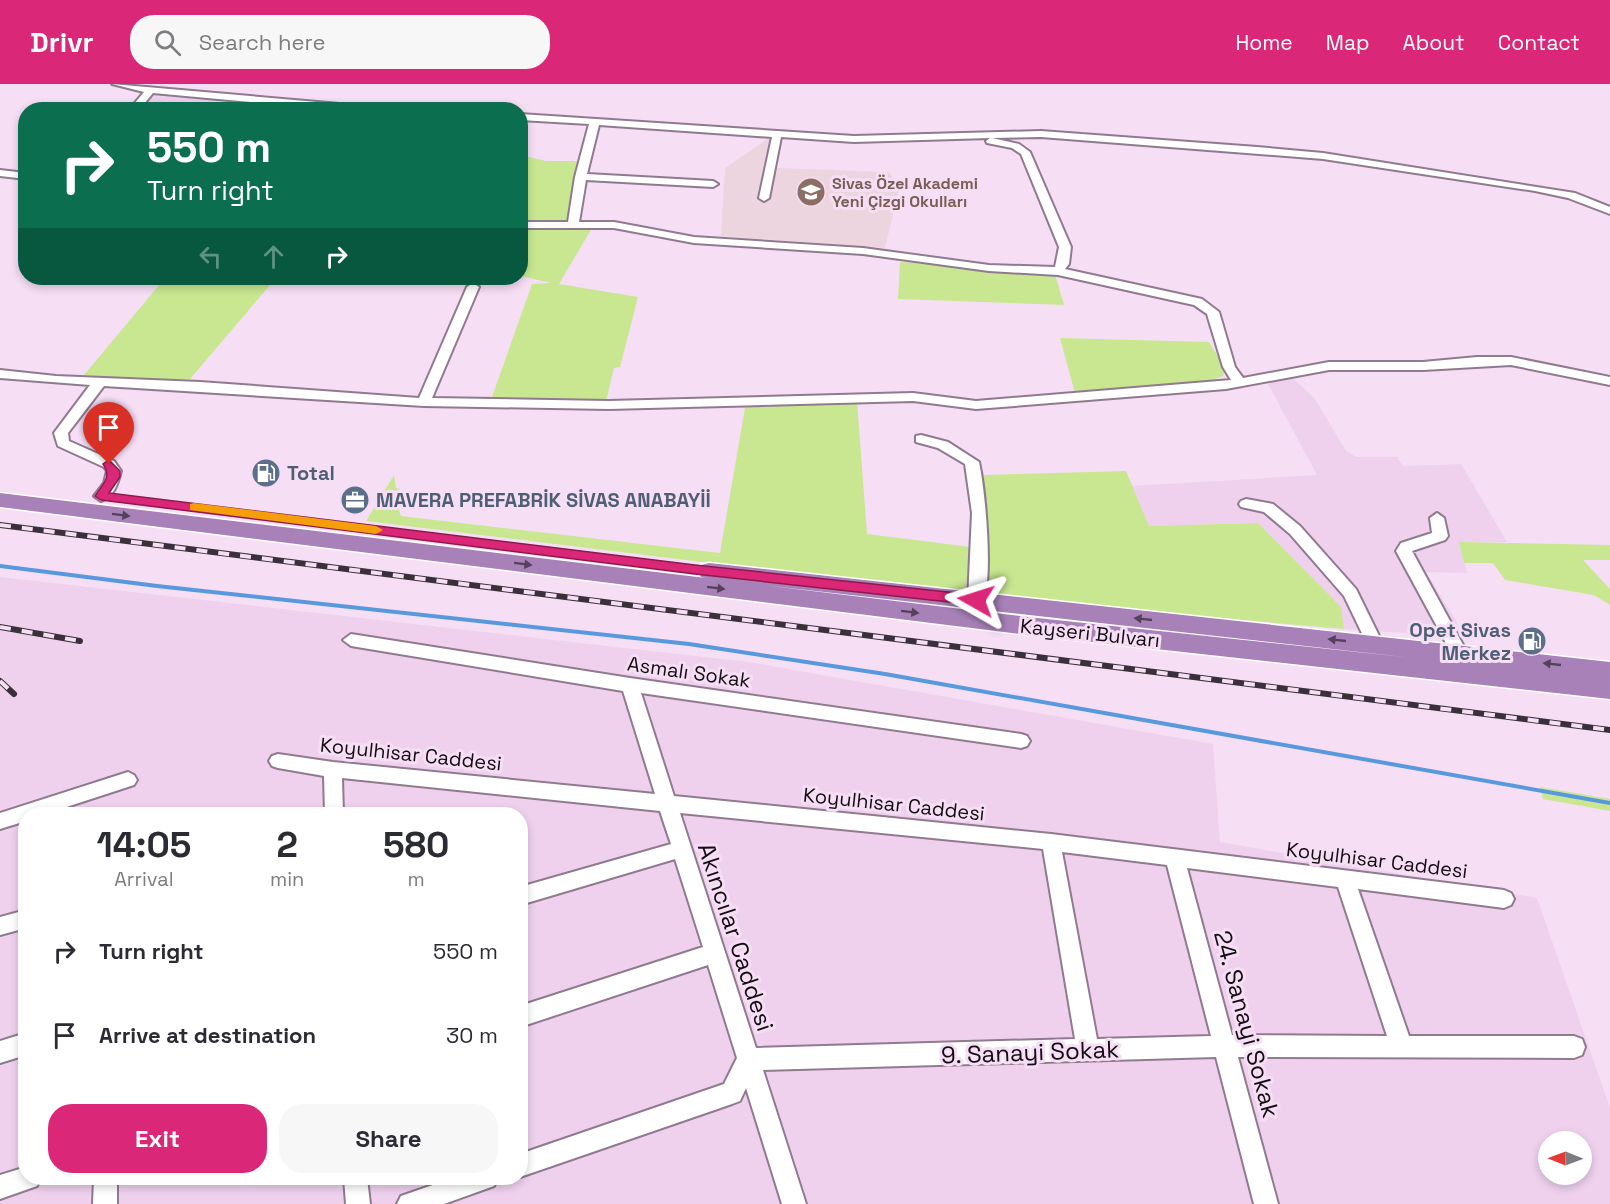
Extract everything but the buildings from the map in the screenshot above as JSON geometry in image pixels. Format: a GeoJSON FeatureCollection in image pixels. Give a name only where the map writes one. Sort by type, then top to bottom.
{"type":"FeatureCollection","features":[{"type":"Feature","properties":{"kind":"highway","name":"Kayseri Bulvarı"},"geometry":{"type":"LineString","coordinates":[[2,489],[101,496],[695,570],[1610,671]]}},
{"type":"Feature","properties":{"kind":"highway","name":"Kayseri Bulvarı"},"geometry":{"type":"LineString","coordinates":[[2,489],[1017,625],[1610,689]]}},
{"type":"Feature","properties":{"kind":"street"},"geometry":{"type":"LineString","coordinates":[[117,84],[151,90],[285,102]]}},
{"type":"Feature","properties":{"kind":"street"},"geometry":{"type":"LineString","coordinates":[[140,102],[151,90]]}},
{"type":"Feature","properties":{"kind":"street"},"geometry":{"type":"LineString","coordinates":[[528,118],[854,139],[1072,135],[1323,156],[1535,188],[1571,195],[1610,211]]}},
{"type":"Feature","properties":{"kind":"street"},"geometry":{"type":"LineString","coordinates":[[573,225],[580,177],[595,122]]}},
{"type":"Feature","properties":{"kind":"street"},"geometry":{"type":"LineString","coordinates":[[764,198],[777,134]]}},
{"type":"Feature","properties":{"kind":"street"},"geometry":{"type":"LineString","coordinates":[[981,135],[993,142],[1016,146],[1025,152],[1065,247],[1066,256],[1058,271]]}},
{"type":"Feature","properties":{"kind":"street"},"geometry":{"type":"LineString","coordinates":[[0,173],[18,176]]}},
{"type":"Feature","properties":{"kind":"street"},"geometry":{"type":"LineString","coordinates":[[580,177],[713,184]]}},
{"type":"Feature","properties":{"kind":"street"},"geometry":{"type":"LineString","coordinates":[[528,225],[634,227],[664,236],[694,240],[862,251],[978,267],[1058,271],[1169,295],[1207,307],[1213,312],[1229,367],[1238,381]]}},
{"type":"Feature","properties":{"kind":"street"},"geometry":{"type":"LineString","coordinates":[[424,402],[473,287]]}},
{"type":"Feature","properties":{"kind":"street"},"geometry":{"type":"LineString","coordinates":[[0,374],[99,383],[200,386],[424,402],[609,405],[914,397],[976,405],[1207,386],[1329,366],[1424,366],[1495,360],[1560,370],[1610,381]]}},
{"type":"Feature","properties":{"kind":"street"},"geometry":{"type":"LineString","coordinates":[[99,383],[61,433],[63,443],[109,464],[114,471],[111,484],[101,496]]}},
{"type":"Feature","properties":{"kind":"street"},"geometry":{"type":"LineString","coordinates":[[921,439],[943,445],[972,462],[980,490],[981,532],[976,600]]}},
{"type":"Feature","properties":{"kind":"street"},"geometry":{"type":"LineString","coordinates":[[1246,504],[1268,508],[1295,530],[1350,593],[1375,645]]}},
{"type":"Feature","properties":{"kind":"street"},"geometry":{"type":"LineString","coordinates":[[1437,518],[1440,536],[1406,547],[1404,552],[1460,654]]}},
{"type":"Feature","properties":{"kind":"street","name":"Asmalı Sokak"},"geometry":{"type":"LineString","coordinates":[[351,640],[630,685],[1021,741]]}},
{"type":"Feature","properties":{"kind":"street","name":"Akıncılar Caddesi"},"geometry":{"type":"LineString","coordinates":[[630,685],[794,1204]]}},
{"type":"Feature","properties":{"kind":"street","name":"Koyulhisar Caddesi"},"geometry":{"type":"LineString","coordinates":[[278,761],[333,770],[1051,842],[1504,899]]}},
{"type":"Feature","properties":{"kind":"street"},"geometry":{"type":"LineString","coordinates":[[333,770],[334,807]]}},
{"type":"Feature","properties":{"kind":"street"},"geometry":{"type":"LineString","coordinates":[[42,807],[128,780]]}},
{"type":"Feature","properties":{"kind":"street"},"geometry":{"type":"LineString","coordinates":[[0,820],[18,814]]}},
{"type":"Feature","properties":{"kind":"street"},"geometry":{"type":"LineString","coordinates":[[1051,842],[1088,1050]]}},
{"type":"Feature","properties":{"kind":"street"},"geometry":{"type":"LineString","coordinates":[[528,894],[681,849]]}},
{"type":"Feature","properties":{"kind":"street","name":"24. Sanayi Sokak"},"geometry":{"type":"LineString","coordinates":[[1175,858],[1266,1204]]}},
{"type":"Feature","properties":{"kind":"street"},"geometry":{"type":"LineString","coordinates":[[1345,879],[1402,1047]]}},
{"type":"Feature","properties":{"kind":"street"},"geometry":{"type":"LineString","coordinates":[[0,926],[18,921]]}},
{"type":"Feature","properties":{"kind":"street"},"geometry":{"type":"LineString","coordinates":[[528,1014],[714,953]]}},
{"type":"Feature","properties":{"kind":"street"},"geometry":{"type":"LineString","coordinates":[[0,1052],[18,1046]]}},
{"type":"Feature","properties":{"kind":"street","name":"9. Sanayi Sokak"},"geometry":{"type":"LineString","coordinates":[[748,1059],[1226,1046],[1574,1047]]}},
{"type":"Feature","properties":{"kind":"street"},"geometry":{"type":"LineString","coordinates":[[528,1163],[732,1093],[748,1059]]}},
{"type":"Feature","properties":{"kind":"street"},"geometry":{"type":"LineString","coordinates":[[0,1187],[18,1181]]}},
{"type":"Feature","properties":{"kind":"street"},"geometry":{"type":"LineString","coordinates":[[105,1204],[106,1185]]}},
{"type":"Feature","properties":{"kind":"street"},"geometry":{"type":"LineString","coordinates":[[357,1185],[358,1204]]}},
{"type":"Feature","properties":{"kind":"street"},"geometry":{"type":"LineString","coordinates":[[409,1204],[465,1185]]}},
{"type":"Feature","properties":{"kind":"shaded area"},"geometry":{"type":"Polygon","coordinates":[[[143,92],[214,98],[232,102],[131,102],[143,92]]]}},
{"type":"Feature","properties":{"kind":"shaded area","name":"Sivas Özel Akademi Yeni Çizgi Okulları"},"geometry":{"type":"Polygon","coordinates":[[[772,136],[780,137],[774,168],[889,172],[899,189],[885,248],[721,236],[725,168],[772,136]]]}},
{"type":"Feature","properties":{"kind":"shaded area"},"geometry":{"type":"Polygon","coordinates":[[[1291,376],[1315,399],[1346,451],[1356,457],[1397,457],[1403,466],[1461,464],[1507,542],[1459,542],[1467,573],[1426,572],[1466,637],[1344,629],[1340,607],[1258,523],[1149,526],[1132,486],[1317,475],[1267,382],[1291,376]]]}},
{"type":"Feature","properties":{"kind":"shaded area"},"geometry":{"type":"Polygon","coordinates":[[[0,577],[748,662],[1213,744],[1220,842],[1537,898],[1610,1108],[1610,1204],[0,1204],[0,577]]]}},
{"type":"Feature","properties":{"kind":"green space"},"geometry":{"type":"Polygon","coordinates":[[[528,157],[546,161],[577,161],[567,221],[528,222],[528,157]]]}},
{"type":"Feature","properties":{"kind":"green space"},"geometry":{"type":"Polygon","coordinates":[[[528,228],[592,228],[559,284],[638,297],[620,367],[614,368],[606,401],[492,397],[532,284],[551,283],[528,278],[528,228]]]}},
{"type":"Feature","properties":{"kind":"green space"},"geometry":{"type":"Polygon","coordinates":[[[900,262],[1055,274],[1064,305],[898,299],[900,262]]]}},
{"type":"Feature","properties":{"kind":"green space"},"geometry":{"type":"Polygon","coordinates":[[[159,285],[270,285],[190,379],[132,379],[84,375],[159,285]]]}},
{"type":"Feature","properties":{"kind":"green space"},"geometry":{"type":"Polygon","coordinates":[[[1060,338],[1209,342],[1225,368],[1223,376],[1207,382],[1075,393],[1060,338]]]}},
{"type":"Feature","properties":{"kind":"green space"},"geometry":{"type":"Polygon","coordinates":[[[857,401],[867,534],[971,547],[965,594],[366,521],[394,475],[396,488],[405,491],[395,500],[401,516],[720,553],[746,402],[857,401]]]}},
{"type":"Feature","properties":{"kind":"green space"},"geometry":{"type":"Polygon","coordinates":[[[1126,471],[1149,526],[1258,523],[1341,607],[1344,629],[985,597],[984,475],[1126,471]]]}},
{"type":"Feature","properties":{"kind":"green space"},"geometry":{"type":"Polygon","coordinates":[[[1459,542],[1610,545],[1610,560],[1583,560],[1610,589],[1610,605],[1594,595],[1505,580],[1493,563],[1464,563],[1459,542]]]}},
{"type":"Feature","properties":{"kind":"green space"},"geometry":{"type":"Polygon","coordinates":[[[1540,787],[1610,799],[1610,811],[1543,799],[1540,787]]]}},
{"type":"Feature","properties":{"kind":"waterway"},"geometry":{"type":"LineString","coordinates":[[0,566],[157,586],[689,644],[885,674],[1610,803]]}},
{"type":"Feature","properties":{"kind":"railway"},"geometry":{"type":"LineString","coordinates":[[0,525],[1610,730]]}},
{"type":"Feature","properties":{"kind":"railway"},"geometry":{"type":"LineString","coordinates":[[0,627],[80,641]]}},
{"type":"Feature","properties":{"kind":"railway"},"geometry":{"type":"LineString","coordinates":[[0,681],[14,694]]}},
{"type":"Feature","properties":{"kind":"slow traffic"},"geometry":{"type":"LineString","coordinates":[[194,507],[376,530]]}},
{"type":"Feature","properties":{"kind":"place","name":"Sivas Özel Akademi Yeni Çizgi Okulları"},"geometry":{"type":"Point","coordinates":[811,192]}},
{"type":"Feature","properties":{"kind":"place","name":"Total"},"geometry":{"type":"Point","coordinates":[266,473]}},
{"type":"Feature","properties":{"kind":"place","name":"MAVERA PREFABRİK SİVAS ANABAYİİ"},"geometry":{"type":"Point","coordinates":[355,500]}},
{"type":"Feature","properties":{"kind":"place","name":"Opet Sivas Merkez"},"geometry":{"type":"Point","coordinates":[1532,641]}},
{"type":"Feature","properties":{"kind":"route"},"geometry":{"type":"LineString","coordinates":[[109,464],[114,471],[114,477],[101,496],[695,570],[976,600]]}}]}
